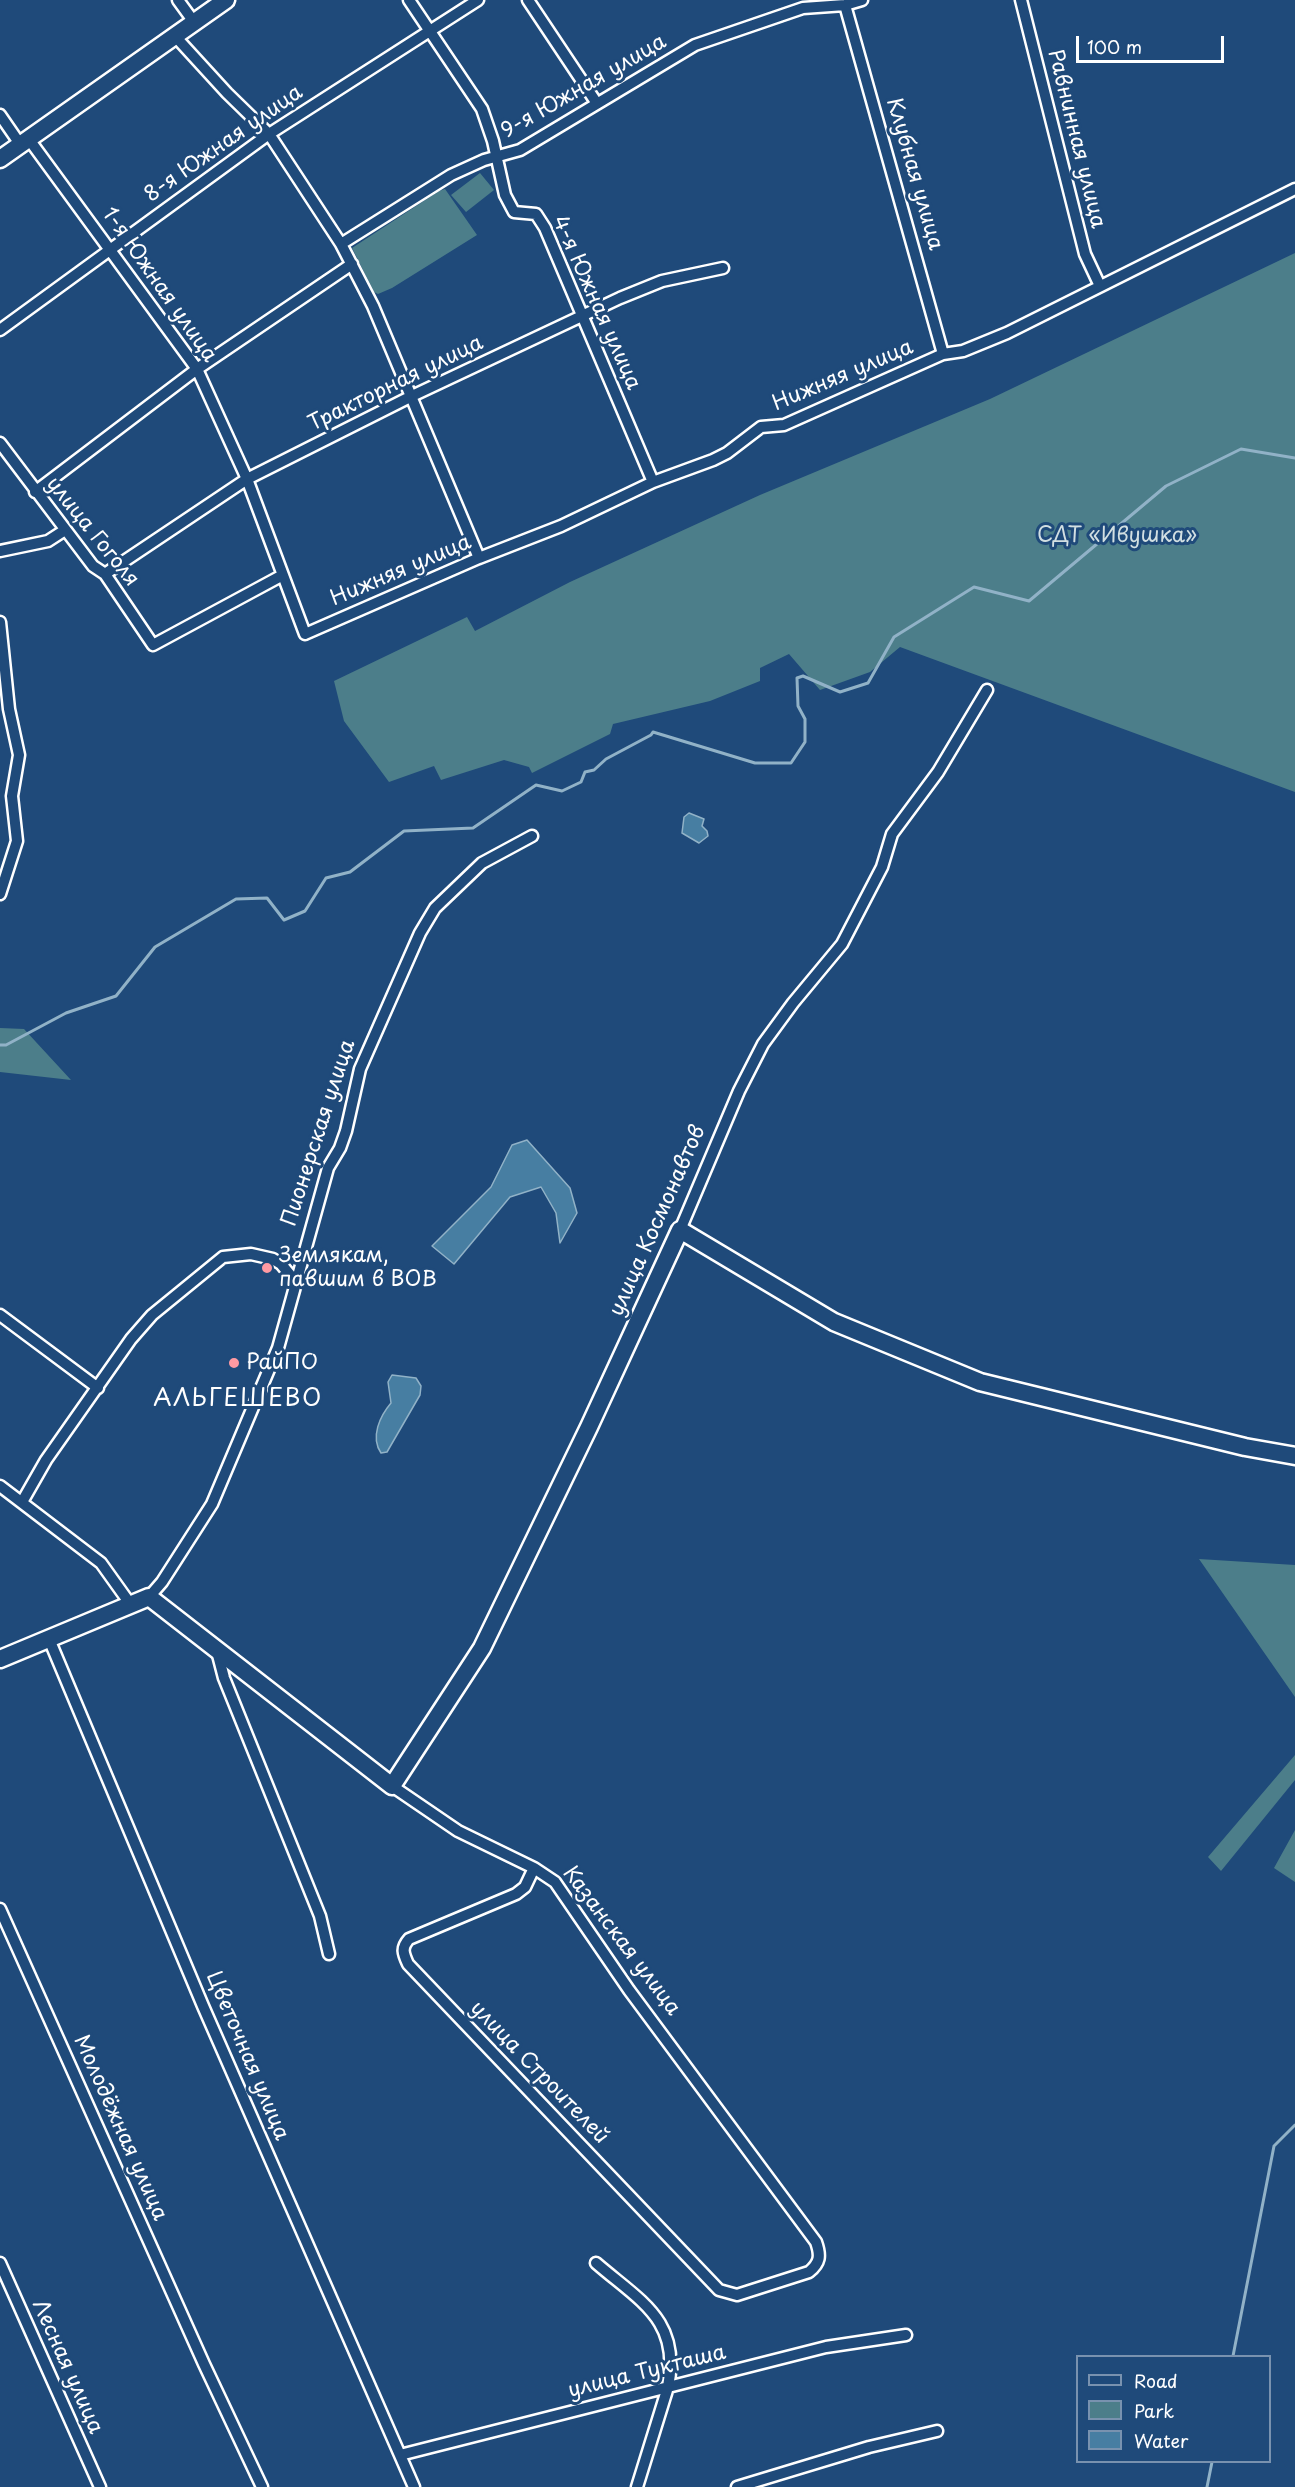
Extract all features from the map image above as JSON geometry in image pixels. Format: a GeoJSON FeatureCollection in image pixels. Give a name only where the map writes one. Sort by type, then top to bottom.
{"type":"FeatureCollection","features":[{"type":"Feature","properties":{"kind":"street"},"geometry":{"type":"LineString","coordinates":[[178,0],[194,22]]}},
{"type":"Feature","properties":{"kind":"street"},"geometry":{"type":"LineString","coordinates":[[0,159],[226,0]]}},
{"type":"Feature","properties":{"kind":"street","name":"4-я Южная улица"},"geometry":{"type":"LineString","coordinates":[[409,0],[482,109],[511,208],[514,212],[530,212],[540,219],[653,482]]}},
{"type":"Feature","properties":{"kind":"street","name":"8-я Южная улица"},"geometry":{"type":"LineString","coordinates":[[0,330],[269,134],[478,0]]}},
{"type":"Feature","properties":{"kind":"street"},"geometry":{"type":"LineString","coordinates":[[528,0],[596,102]]}},
{"type":"Feature","properties":{"kind":"street","name":"9-я Южная улица"},"geometry":{"type":"LineString","coordinates":[[341,244],[451,175],[484,160],[520,150],[596,102],[696,45],[802,4],[845,5],[862,0]]}},
{"type":"Feature","properties":{"kind":"street","name":"Равнинная улица"},"geometry":{"type":"LineString","coordinates":[[1021,0],[1085,254],[1100,285]]}},
{"type":"Feature","properties":{"kind":"street","name":"Клубная улица"},"geometry":{"type":"LineString","coordinates":[[845,5],[943,354]]}},
{"type":"Feature","properties":{"kind":"street"},"geometry":{"type":"LineString","coordinates":[[174,35],[227,93],[269,134],[341,244],[373,306],[478,558]]}},
{"type":"Feature","properties":{"kind":"street","name":"1-я Южная улица"},"geometry":{"type":"LineString","coordinates":[[0,115],[111,248],[197,369],[247,479],[281,576],[305,634]]}},
{"type":"Feature","properties":{"kind":"street","name":"Нижняя улица"},"geometry":{"type":"LineString","coordinates":[[305,634],[478,558],[561,526],[653,482],[720,457],[761,427],[783,426],[943,354],[963,351],[1007,333],[1295,189]]}},
{"type":"Feature","properties":{"kind":"street"},"geometry":{"type":"LineString","coordinates":[[35,492],[197,369],[352,264]]}},
{"type":"Feature","properties":{"kind":"street","name":"Тракторная улица"},"geometry":{"type":"LineString","coordinates":[[105,574],[247,479],[412,396],[620,298],[662,281],[723,267]]}},
{"type":"Feature","properties":{"kind":"street","name":"улица Гоголя"},"geometry":{"type":"LineString","coordinates":[[0,444],[93,566],[105,574],[153,645],[281,576]]}},
{"type":"Feature","properties":{"kind":"street"},"geometry":{"type":"LineString","coordinates":[[0,551],[48,541],[65,530]]}},
{"type":"Feature","properties":{"kind":"street"},"geometry":{"type":"LineString","coordinates":[[0,622],[9,709],[19,755],[12,796],[17,841],[0,894]]}},
{"type":"Feature","properties":{"kind":"street","name":"улица Космонавтов"},"geometry":{"type":"LineString","coordinates":[[392,1786],[482,1648],[589,1426],[680,1230],[739,1091],[763,1044],[793,1003],[842,944],[882,867],[892,834],[938,772],[987,690]]}},
{"type":"Feature","properties":{"kind":"street","name":"Пионерская улица"},"geometry":{"type":"LineString","coordinates":[[0,1659],[148,1597],[162,1582],[212,1504],[278,1348],[328,1168],[346,1131],[360,1069],[420,933],[435,908],[482,863],[532,836]]}},
{"type":"Feature","properties":{"kind":"street"},"geometry":{"type":"LineString","coordinates":[[680,1230],[834,1322],[980,1382],[1245,1447],[1295,1456]]}},
{"type":"Feature","properties":{"kind":"street"},"geometry":{"type":"LineString","coordinates":[[22,1502],[46,1460],[131,1339],[152,1315],[223,1257],[251,1254],[273,1259],[297,1281]]}},
{"type":"Feature","properties":{"kind":"street"},"geometry":{"type":"LineString","coordinates":[[0,1315],[98,1388]]}},
{"type":"Feature","properties":{"kind":"street"},"geometry":{"type":"LineString","coordinates":[[0,1486],[101,1563],[131,1605]]}},
{"type":"Feature","properties":{"kind":"street","name":"Казанская улица"},"geometry":{"type":"LineString","coordinates":[[148,1597],[392,1786],[458,1831],[555,1882],[629,1990],[816,2242],[820,2258],[818,2265],[809,2272],[780,2283]]}},
{"type":"Feature","properties":{"kind":"street","name":"Цветочная улица"},"geometry":{"type":"LineString","coordinates":[[49,1639],[203,2006],[414,2487]]}},
{"type":"Feature","properties":{"kind":"street"},"geometry":{"type":"LineString","coordinates":[[217,1650],[224,1678],[320,1916],[329,1954]]}},
{"type":"Feature","properties":{"kind":"street","name":"улица Строителей"},"geometry":{"type":"LineString","coordinates":[[534,1869],[525,1887],[516,1894],[409,1939],[404,1945],[403,1952],[408,1964],[719,2290],[727,2295],[737,2295],[780,2283]]}},
{"type":"Feature","properties":{"kind":"street","name":"Молодёжная улица"},"geometry":{"type":"LineString","coordinates":[[0,1909],[204,2364],[262,2487]]}},
{"type":"Feature","properties":{"kind":"street","name":"Лесная улица"},"geometry":{"type":"LineString","coordinates":[[0,2263],[99,2487]]}},
{"type":"Feature","properties":{"kind":"street"},"geometry":{"type":"LineString","coordinates":[[596,2263],[652,2310],[663,2324],[669,2340],[668,2387],[638,2487]]}},
{"type":"Feature","properties":{"kind":"street","name":"улица Тукташа"},"geometry":{"type":"LineString","coordinates":[[400,2455],[826,2347],[906,2335]]}},
{"type":"Feature","properties":{"kind":"street"},"geometry":{"type":"LineString","coordinates":[[737,2487],[869,2447],[937,2431]]}},
{"type":"Feature","properties":{"kind":"green space"},"geometry":{"type":"Polygon","coordinates":[[[480,173],[494,190],[466,212],[451,195],[480,173]]]}},
{"type":"Feature","properties":{"kind":"green space"},"geometry":{"type":"Polygon","coordinates":[[[445,189],[477,235],[392,288],[378,294],[374,292],[352,248],[445,189]]]}},
{"type":"Feature","properties":{"kind":"green space","name":"СДТ «Ивушка»"},"geometry":{"type":"Polygon","coordinates":[[[1295,253],[1295,792],[900,647],[870,672],[820,690],[789,654],[760,668],[760,681],[710,701],[613,724],[610,734],[532,773],[529,767],[504,760],[441,780],[434,766],[389,782],[344,721],[334,681],[467,617],[475,631],[570,582],[760,495],[990,399],[1295,253]]]}},
{"type":"Feature","properties":{"kind":"green space"},"geometry":{"type":"Polygon","coordinates":[[[0,1028],[24,1029],[71,1080],[0,1072],[0,1028]]]}},
{"type":"Feature","properties":{"kind":"green space"},"geometry":{"type":"Polygon","coordinates":[[[1199,1559],[1295,1565],[1295,1697],[1199,1559]]]}},
{"type":"Feature","properties":{"kind":"green space"},"geometry":{"type":"Polygon","coordinates":[[[1295,1755],[1295,1780],[1221,1871],[1208,1857],[1295,1755]]]}},
{"type":"Feature","properties":{"kind":"green space"},"geometry":{"type":"Polygon","coordinates":[[[1295,1830],[1295,1882],[1274,1868],[1295,1830]]]}},
{"type":"Feature","properties":{"kind":"water"},"geometry":{"type":"Polygon","coordinates":[[[689,813],[704,819],[702,826],[708,836],[699,843],[682,833],[684,817],[689,813]]]}},
{"type":"Feature","properties":{"kind":"water"},"geometry":{"type":"Polygon","coordinates":[[[527,1140],[570,1188],[577,1213],[560,1243],[556,1213],[541,1187],[510,1197],[454,1264],[432,1246],[491,1187],[512,1145],[527,1140]]]}},
{"type":"Feature","properties":{"kind":"water"},"geometry":{"type":"Polygon","coordinates":[[[392,1375],[416,1378],[421,1386],[420,1395],[387,1452],[381,1453],[376,1434],[380,1420],[391,1403],[388,1382],[392,1375]]]}},
{"type":"Feature","properties":{"kind":"waterway"},"geometry":{"type":"LineString","coordinates":[[0,1045],[6,1045],[66,1013],[116,996],[155,947],[236,899],[267,898],[284,920],[305,911],[326,878],[350,872],[404,831],[473,828],[536,785],[562,791],[581,782],[585,772],[594,770],[606,759],[653,732],[755,763],[791,763],[805,742],[805,719],[798,706],[797,678],[803,676],[840,692],[868,683],[894,637],[974,587],[1029,601],[1166,486],[1241,449],[1295,458]]}},
{"type":"Feature","properties":{"kind":"waterway"},"geometry":{"type":"LineString","coordinates":[[1233,2355],[1274,2146],[1295,2125]]}},
{"type":"Feature","properties":{"kind":"waterway"},"geometry":{"type":"LineString","coordinates":[[1207,2487],[1212,2463]]}},
{"type":"Feature","properties":{"kind":"place","name":"Землякам, павшим в ВОВ"},"geometry":{"type":"Point","coordinates":[267,1268]}},
{"type":"Feature","properties":{"kind":"place","name":"РайПО"},"geometry":{"type":"Point","coordinates":[234,1363]}},
{"type":"Feature","properties":{"kind":"district","name":"АЛЬГЕШЕВО"},"geometry":{"type":"Point","coordinates":[238,1399]}}]}
